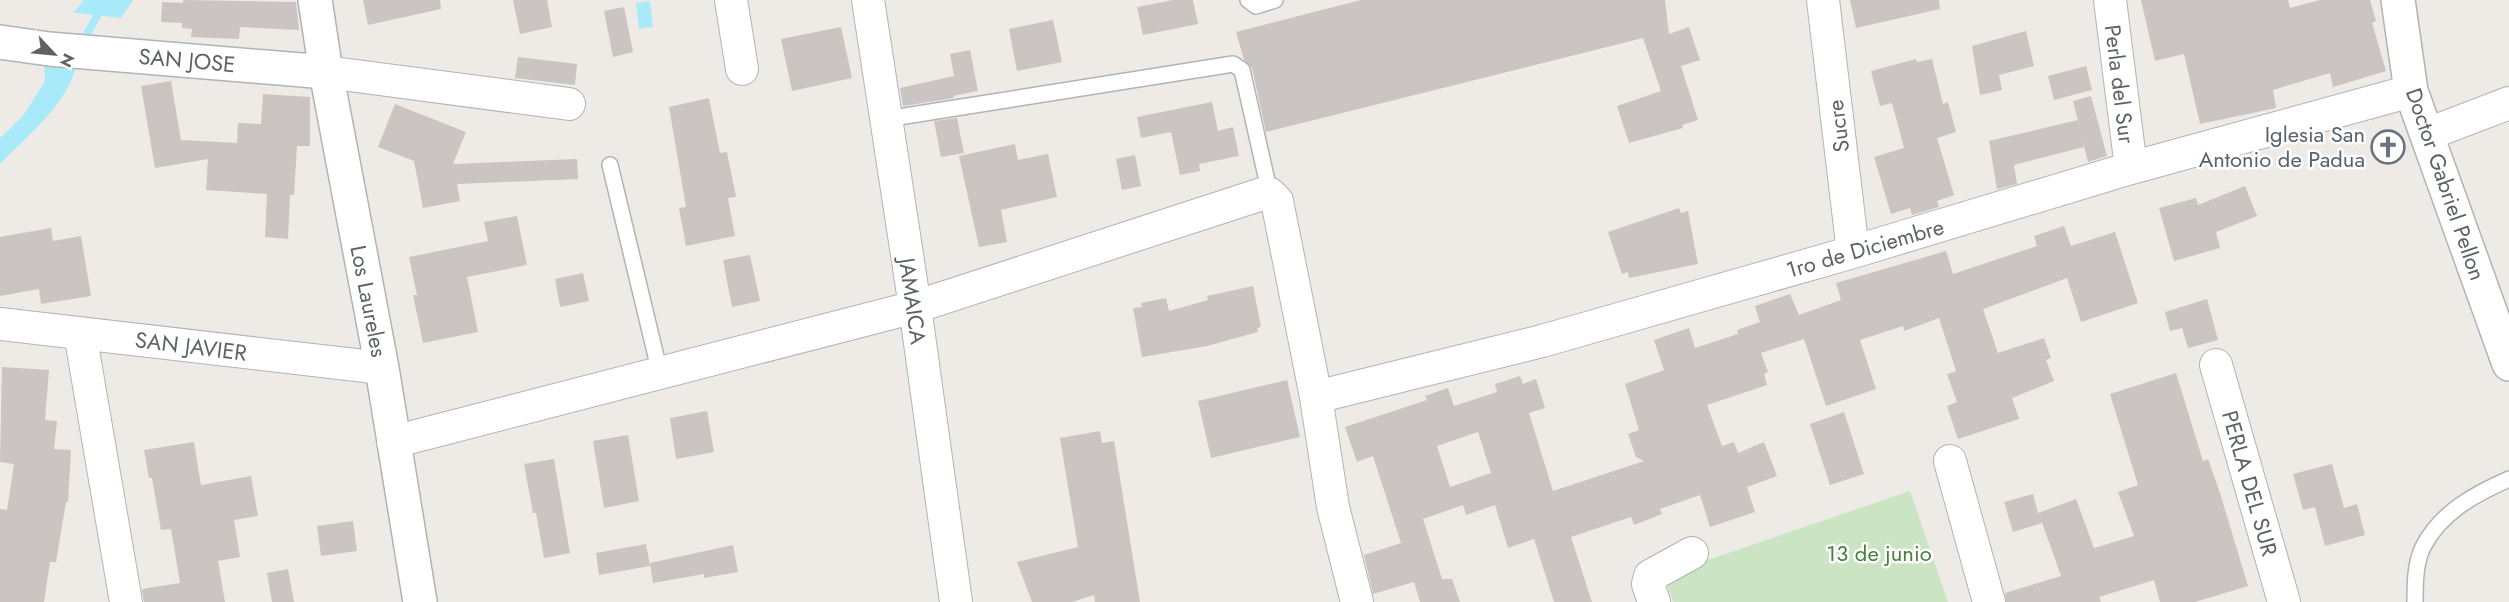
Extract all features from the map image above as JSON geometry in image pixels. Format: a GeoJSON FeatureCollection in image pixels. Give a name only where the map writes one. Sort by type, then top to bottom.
{"type":"FeatureCollection","features":[{"type":"Feature","properties":{"kind":"street","name":"Los Laureles"},"geometry":{"type":"LineString","coordinates":[[315,0],[326,72],[382,368],[420,602]]}},
{"type":"Feature","properties":{"kind":"street"},"geometry":{"type":"LineString","coordinates":[[731,0],[742,69]]}},
{"type":"Feature","properties":{"kind":"street","name":"JAMAICA"},"geometry":{"type":"LineString","coordinates":[[868,0],[915,307],[956,602]]}},
{"type":"Feature","properties":{"kind":"street","name":"Sucre"},"geometry":{"type":"LineString","coordinates":[[1823,0],[1853,252]]}},
{"type":"Feature","properties":{"kind":"street","name":"Perla del Sur"},"geometry":{"type":"LineString","coordinates":[[2110,0],[2131,168]]}},
{"type":"Feature","properties":{"kind":"street","name":"Doctor Gabriel Pellon"},"geometry":{"type":"LineString","coordinates":[[2397,0],[2411,91],[2509,364]]}},
{"type":"Feature","properties":{"kind":"street","name":"SAN JOSE"},"geometry":{"type":"LineString","coordinates":[[0,42],[49,49],[326,72]]}},
{"type":"Feature","properties":{"kind":"street"},"geometry":{"type":"LineString","coordinates":[[326,72],[569,104]]}},
{"type":"Feature","properties":{"kind":"street","name":"1ro de Diciembre"},"geometry":{"type":"LineString","coordinates":[[1316,397],[1542,341],[1853,252],[2131,168],[2411,91]]}},
{"type":"Feature","properties":{"kind":"street"},"geometry":{"type":"LineString","coordinates":[[2427,134],[2509,103]]}},
{"type":"Feature","properties":{"kind":"street"},"geometry":{"type":"LineString","coordinates":[[393,442],[915,307],[1262,194],[1270,194],[1277,201],[1316,397],[1333,507],[1357,602]]}},
{"type":"Feature","properties":{"kind":"street","name":"SAN JAVIER"},"geometry":{"type":"LineString","coordinates":[[0,324],[382,368]]}},
{"type":"Feature","properties":{"kind":"street"},"geometry":{"type":"LineString","coordinates":[[80,333],[126,602]]}},
{"type":"Feature","properties":{"kind":"street","name":"PERLA DEL SUR"},"geometry":{"type":"LineString","coordinates":[[2216,365],[2284,602]]}},
{"type":"Feature","properties":{"kind":"street"},"geometry":{"type":"LineString","coordinates":[[1950,461],[1989,602]]}},
{"type":"Feature","properties":{"kind":"street"},"geometry":{"type":"LineString","coordinates":[[1651,593],[1650,576],[1653,572],[1692,554]]}},
{"type":"Feature","properties":{"kind":"lane"},"geometry":{"type":"LineString","coordinates":[[1248,0],[1256,6],[1275,0]]}},
{"type":"Feature","properties":{"kind":"lane"},"geometry":{"type":"LineString","coordinates":[[886,119],[1233,64],[1242,70],[1270,194]]}},
{"type":"Feature","properties":{"kind":"lane"},"geometry":{"type":"LineString","coordinates":[[610,165],[660,373]]}},
{"type":"Feature","properties":{"kind":"lane"},"geometry":{"type":"LineString","coordinates":[[2415,602],[2416,579],[2423,548],[2448,513],[2481,491],[2509,479]]}},
{"type":"Feature","properties":{"kind":"green space","name":"13 de junio"},"geometry":{"type":"Polygon","coordinates":[[[1910,491],[1948,602],[1673,602],[1664,575],[1910,491]]]}},
{"type":"Feature","properties":{"kind":"water"},"geometry":{"type":"Polygon","coordinates":[[[84,0],[133,0],[121,18],[73,13],[84,0]]]}},
{"type":"Feature","properties":{"kind":"water"},"geometry":{"type":"Polygon","coordinates":[[[650,1],[653,27],[639,29],[636,3],[650,1]]]}},
{"type":"Feature","properties":{"kind":"water"},"geometry":{"type":"Polygon","coordinates":[[[44,58],[77,64],[72,79],[45,118],[0,164],[0,138],[23,116],[45,81],[44,58]]]}},
{"type":"Feature","properties":{"kind":"pier"},"geometry":{"type":"Polygon","coordinates":[[[70,12],[124,19],[121,21],[73,16],[70,12]]]}},
{"type":"Feature","properties":{"kind":"building"},"geometry":{"type":"Polygon","coordinates":[[[183,0],[296,2],[299,30],[240,27],[239,39],[191,37],[192,29],[182,28],[182,23],[161,22],[162,2],[183,3],[183,0]]]}},
{"type":"Feature","properties":{"kind":"building"},"geometry":{"type":"Polygon","coordinates":[[[363,0],[440,0],[441,9],[368,25],[363,0]]]}},
{"type":"Feature","properties":{"kind":"building"},"geometry":{"type":"Polygon","coordinates":[[[513,0],[547,0],[552,27],[520,34],[513,0]]]}},
{"type":"Feature","properties":{"kind":"building"},"geometry":{"type":"Polygon","coordinates":[[[1173,0],[1193,0],[1198,24],[1143,35],[1137,7],[1173,0]]]}},
{"type":"Feature","properties":{"kind":"building"},"geometry":{"type":"Polygon","coordinates":[[[1361,0],[1665,0],[1669,34],[1689,27],[1700,60],[1681,66],[1698,120],[1682,125],[1683,128],[1629,143],[1617,106],[1661,91],[1643,38],[1266,132],[1252,68],[1244,60],[1236,32],[1361,0]]]}},
{"type":"Feature","properties":{"kind":"building"},"geometry":{"type":"Polygon","coordinates":[[[1850,0],[1939,0],[1940,9],[1856,28],[1850,0]]]}},
{"type":"Feature","properties":{"kind":"building"},"geometry":{"type":"Polygon","coordinates":[[[2141,0],[2288,0],[2290,8],[2320,0],[2370,0],[2376,21],[2372,23],[2386,71],[2333,87],[2330,73],[2273,90],[2276,108],[2200,124],[2184,54],[2155,61],[2141,0]]]}},
{"type":"Feature","properties":{"kind":"building"},"geometry":{"type":"Polygon","coordinates":[[[624,7],[633,52],[613,57],[604,11],[624,7]]]}},
{"type":"Feature","properties":{"kind":"building"},"geometry":{"type":"Polygon","coordinates":[[[1053,20],[1062,62],[1017,71],[1009,29],[1053,20]]]}},
{"type":"Feature","properties":{"kind":"building"},"geometry":{"type":"Polygon","coordinates":[[[841,27],[852,78],[792,91],[781,39],[841,27]]]}},
{"type":"Feature","properties":{"kind":"building"},"geometry":{"type":"Polygon","coordinates":[[[2026,31],[2034,66],[1999,75],[2002,90],[1980,95],[1972,46],[2026,31]]]}},
{"type":"Feature","properties":{"kind":"building"},"geometry":{"type":"Polygon","coordinates":[[[970,50],[978,91],[953,96],[954,98],[903,106],[900,88],[954,76],[950,54],[970,50]]]}},
{"type":"Feature","properties":{"kind":"building"},"geometry":{"type":"Polygon","coordinates":[[[518,57],[577,64],[575,85],[515,78],[518,57]]]}},
{"type":"Feature","properties":{"kind":"building"},"geometry":{"type":"Polygon","coordinates":[[[1916,59],[1917,62],[1932,59],[1943,104],[1948,102],[1956,132],[1937,138],[1954,195],[1937,201],[1939,207],[1912,215],[1910,208],[1891,214],[1874,157],[1904,148],[1892,103],[1880,106],[1871,71],[1916,59]]]}},
{"type":"Feature","properties":{"kind":"building"},"geometry":{"type":"Polygon","coordinates":[[[2086,66],[2092,90],[2054,100],[2048,76],[2086,66]]]}},
{"type":"Feature","properties":{"kind":"building"},"geometry":{"type":"Polygon","coordinates":[[[171,81],[181,140],[237,143],[238,123],[261,124],[263,94],[310,97],[310,146],[297,146],[294,195],[290,195],[288,239],[265,237],[267,194],[206,190],[208,159],[155,168],[141,86],[171,81]]]}},
{"type":"Feature","properties":{"kind":"building"},"geometry":{"type":"Polygon","coordinates":[[[2091,96],[2107,156],[2088,162],[2073,101],[2091,96]]]}},
{"type":"Feature","properties":{"kind":"building"},"geometry":{"type":"Polygon","coordinates":[[[709,98],[720,153],[727,152],[736,197],[728,198],[735,236],[686,246],[679,208],[686,207],[669,107],[709,98]]]}},
{"type":"Feature","properties":{"kind":"building"},"geometry":{"type":"Polygon","coordinates":[[[1212,102],[1218,131],[1233,127],[1239,156],[1199,164],[1200,171],[1180,175],[1171,132],[1141,138],[1137,117],[1212,102]]]}},
{"type":"Feature","properties":{"kind":"building"},"geometry":{"type":"Polygon","coordinates":[[[395,104],[466,132],[453,164],[577,159],[578,179],[457,184],[460,201],[423,208],[414,161],[378,147],[395,104]]]}},
{"type":"Feature","properties":{"kind":"building"},"geometry":{"type":"Polygon","coordinates":[[[957,118],[964,153],[941,157],[934,121],[957,118]]]}},
{"type":"Feature","properties":{"kind":"building"},"geometry":{"type":"Polygon","coordinates":[[[2078,120],[2084,147],[2014,165],[2017,184],[1997,189],[1989,141],[2078,120]]]}},
{"type":"Feature","properties":{"kind":"building"},"geometry":{"type":"Polygon","coordinates":[[[1015,144],[1018,160],[1048,154],[1057,197],[1001,210],[1007,242],[979,247],[959,156],[1015,144]]]}},
{"type":"Feature","properties":{"kind":"building"},"geometry":{"type":"Polygon","coordinates":[[[1135,155],[1141,186],[1122,190],[1116,159],[1135,155]]]}},
{"type":"Feature","properties":{"kind":"building"},"geometry":{"type":"Polygon","coordinates":[[[2245,186],[2257,216],[2216,232],[2220,248],[2174,261],[2159,208],[2196,198],[2198,205],[2245,186]]]}},
{"type":"Feature","properties":{"kind":"building"},"geometry":{"type":"Polygon","coordinates":[[[1679,208],[1681,213],[1688,211],[1698,264],[1629,278],[1628,272],[1622,274],[1608,232],[1679,208]]]}},
{"type":"Feature","properties":{"kind":"building"},"geometry":{"type":"Polygon","coordinates":[[[517,216],[527,265],[467,277],[478,332],[423,343],[413,295],[417,295],[409,257],[488,241],[484,222],[517,216]]]}},
{"type":"Feature","properties":{"kind":"building"},"geometry":{"type":"Polygon","coordinates":[[[2064,226],[2071,246],[2115,232],[2138,303],[2081,322],[2067,278],[1983,309],[1998,353],[2044,338],[2051,358],[2046,360],[2054,381],[2012,398],[2019,419],[1958,439],[1947,406],[1957,402],[1947,374],[1956,371],[1939,318],[1904,331],[1903,326],[1860,340],[1876,389],[1826,406],[1804,339],[1761,353],[1768,372],[1764,374],[1767,385],[1707,405],[1722,446],[1734,442],[1738,453],[1764,442],[1777,476],[1747,487],[1755,512],[1710,527],[1700,495],[1660,509],[1662,514],[1634,525],[1631,517],[1571,537],[1592,602],[1554,602],[1534,539],[1508,548],[1495,505],[1466,515],[1463,505],[1423,519],[1442,579],[1452,579],[1460,602],[1420,602],[1414,582],[1373,594],[1364,555],[1401,543],[1373,456],[1357,462],[1345,427],[1427,400],[1425,396],[1448,388],[1454,406],[1497,392],[1495,384],[1520,376],[1523,384],[1536,379],[1545,408],[1529,413],[1553,491],[1644,461],[1636,457],[1628,434],[1639,430],[1625,384],[1664,370],[1654,340],[1689,328],[1695,348],[1738,334],[1737,330],[1760,322],[1755,306],[1790,294],[1799,315],[1841,300],[1836,283],[1946,251],[1953,274],[2037,246],[2034,236],[2064,226]],[[1478,432],[1437,446],[1450,487],[1491,473],[1478,432]]]}},
{"type":"Feature","properties":{"kind":"building"},"geometry":{"type":"Polygon","coordinates":[[[51,228],[53,241],[81,236],[91,296],[41,304],[39,289],[0,296],[0,237],[51,228]]]}},
{"type":"Feature","properties":{"kind":"building"},"geometry":{"type":"Polygon","coordinates":[[[750,255],[760,301],[732,307],[723,260],[750,255]]]}},
{"type":"Feature","properties":{"kind":"building"},"geometry":{"type":"Polygon","coordinates":[[[583,273],[589,301],[560,307],[555,279],[583,273]]]}},
{"type":"Feature","properties":{"kind":"building"},"geometry":{"type":"Polygon","coordinates":[[[1253,286],[1261,327],[1257,328],[1258,332],[1207,346],[1142,357],[1133,308],[1142,307],[1141,303],[1166,298],[1169,311],[1208,300],[1207,296],[1253,286]]]}},
{"type":"Feature","properties":{"kind":"building"},"geometry":{"type":"Polygon","coordinates":[[[2207,299],[2218,340],[2188,348],[2182,328],[2170,331],[2165,312],[2207,299]]]}},
{"type":"Feature","properties":{"kind":"building"},"geometry":{"type":"Polygon","coordinates":[[[2,367],[49,370],[45,420],[57,421],[54,449],[71,450],[68,502],[66,502],[56,562],[50,562],[44,602],[0,602],[0,509],[7,510],[14,464],[0,462],[2,367]]]}},
{"type":"Feature","properties":{"kind":"building"},"geometry":{"type":"Polygon","coordinates":[[[2176,373],[2203,461],[2208,459],[2220,493],[2248,586],[2195,602],[2160,602],[2154,580],[2099,597],[2101,602],[2006,602],[2005,593],[2061,576],[2039,514],[2042,523],[2013,532],[2004,502],[2033,494],[2038,513],[2076,499],[2094,548],[2134,536],[2118,492],[2138,485],[2110,394],[2176,373]]]}},
{"type":"Feature","properties":{"kind":"building"},"geometry":{"type":"Polygon","coordinates":[[[1287,380],[1300,437],[1211,458],[1198,401],[1287,380]]]}},
{"type":"Feature","properties":{"kind":"building"},"geometry":{"type":"Polygon","coordinates":[[[707,411],[714,452],[676,459],[670,418],[707,411]]]}},
{"type":"Feature","properties":{"kind":"building"},"geometry":{"type":"Polygon","coordinates":[[[1844,412],[1864,474],[1830,485],[1810,424],[1844,412]]]}},
{"type":"Feature","properties":{"kind":"building"},"geometry":{"type":"Polygon","coordinates":[[[1100,431],[1102,443],[1114,441],[1140,602],[1095,602],[1094,595],[1072,602],[1032,602],[1017,562],[1078,547],[1060,438],[1100,431]]]}},
{"type":"Feature","properties":{"kind":"building"},"geometry":{"type":"Polygon","coordinates":[[[628,435],[639,501],[604,508],[593,441],[628,435]]]}},
{"type":"Feature","properties":{"kind":"building"},"geometry":{"type":"Polygon","coordinates":[[[194,442],[201,485],[251,476],[258,516],[234,520],[240,557],[218,561],[225,602],[144,602],[142,589],[180,583],[171,529],[161,530],[152,478],[149,478],[144,450],[194,442]]]}},
{"type":"Feature","properties":{"kind":"building"},"geometry":{"type":"Polygon","coordinates":[[[554,459],[570,553],[544,558],[524,464],[554,459]]]}},
{"type":"Feature","properties":{"kind":"building"},"geometry":{"type":"Polygon","coordinates":[[[2332,464],[2344,508],[2357,504],[2365,535],[2325,546],[2315,507],[2303,510],[2293,474],[2332,464]]]}},
{"type":"Feature","properties":{"kind":"building"},"geometry":{"type":"Polygon","coordinates":[[[353,521],[357,551],[321,556],[317,526],[353,521]]]}},
{"type":"Feature","properties":{"kind":"building"},"geometry":{"type":"Polygon","coordinates":[[[646,544],[650,566],[599,575],[596,553],[646,544]]]}},
{"type":"Feature","properties":{"kind":"building"},"geometry":{"type":"Polygon","coordinates":[[[733,545],[738,572],[704,578],[704,574],[653,583],[650,563],[733,545]]]}},
{"type":"Feature","properties":{"kind":"building"},"geometry":{"type":"Polygon","coordinates":[[[288,569],[294,602],[272,602],[267,573],[288,569]]]}},
{"type":"Feature","properties":{"kind":"waterway"},"geometry":{"type":"LineString","coordinates":[[82,43],[106,0]]}},
{"type":"Feature","properties":{"kind":"place","name":"Iglesia San Antonio de Padua"},"geometry":{"type":"Point","coordinates":[2388,147]}}]}
